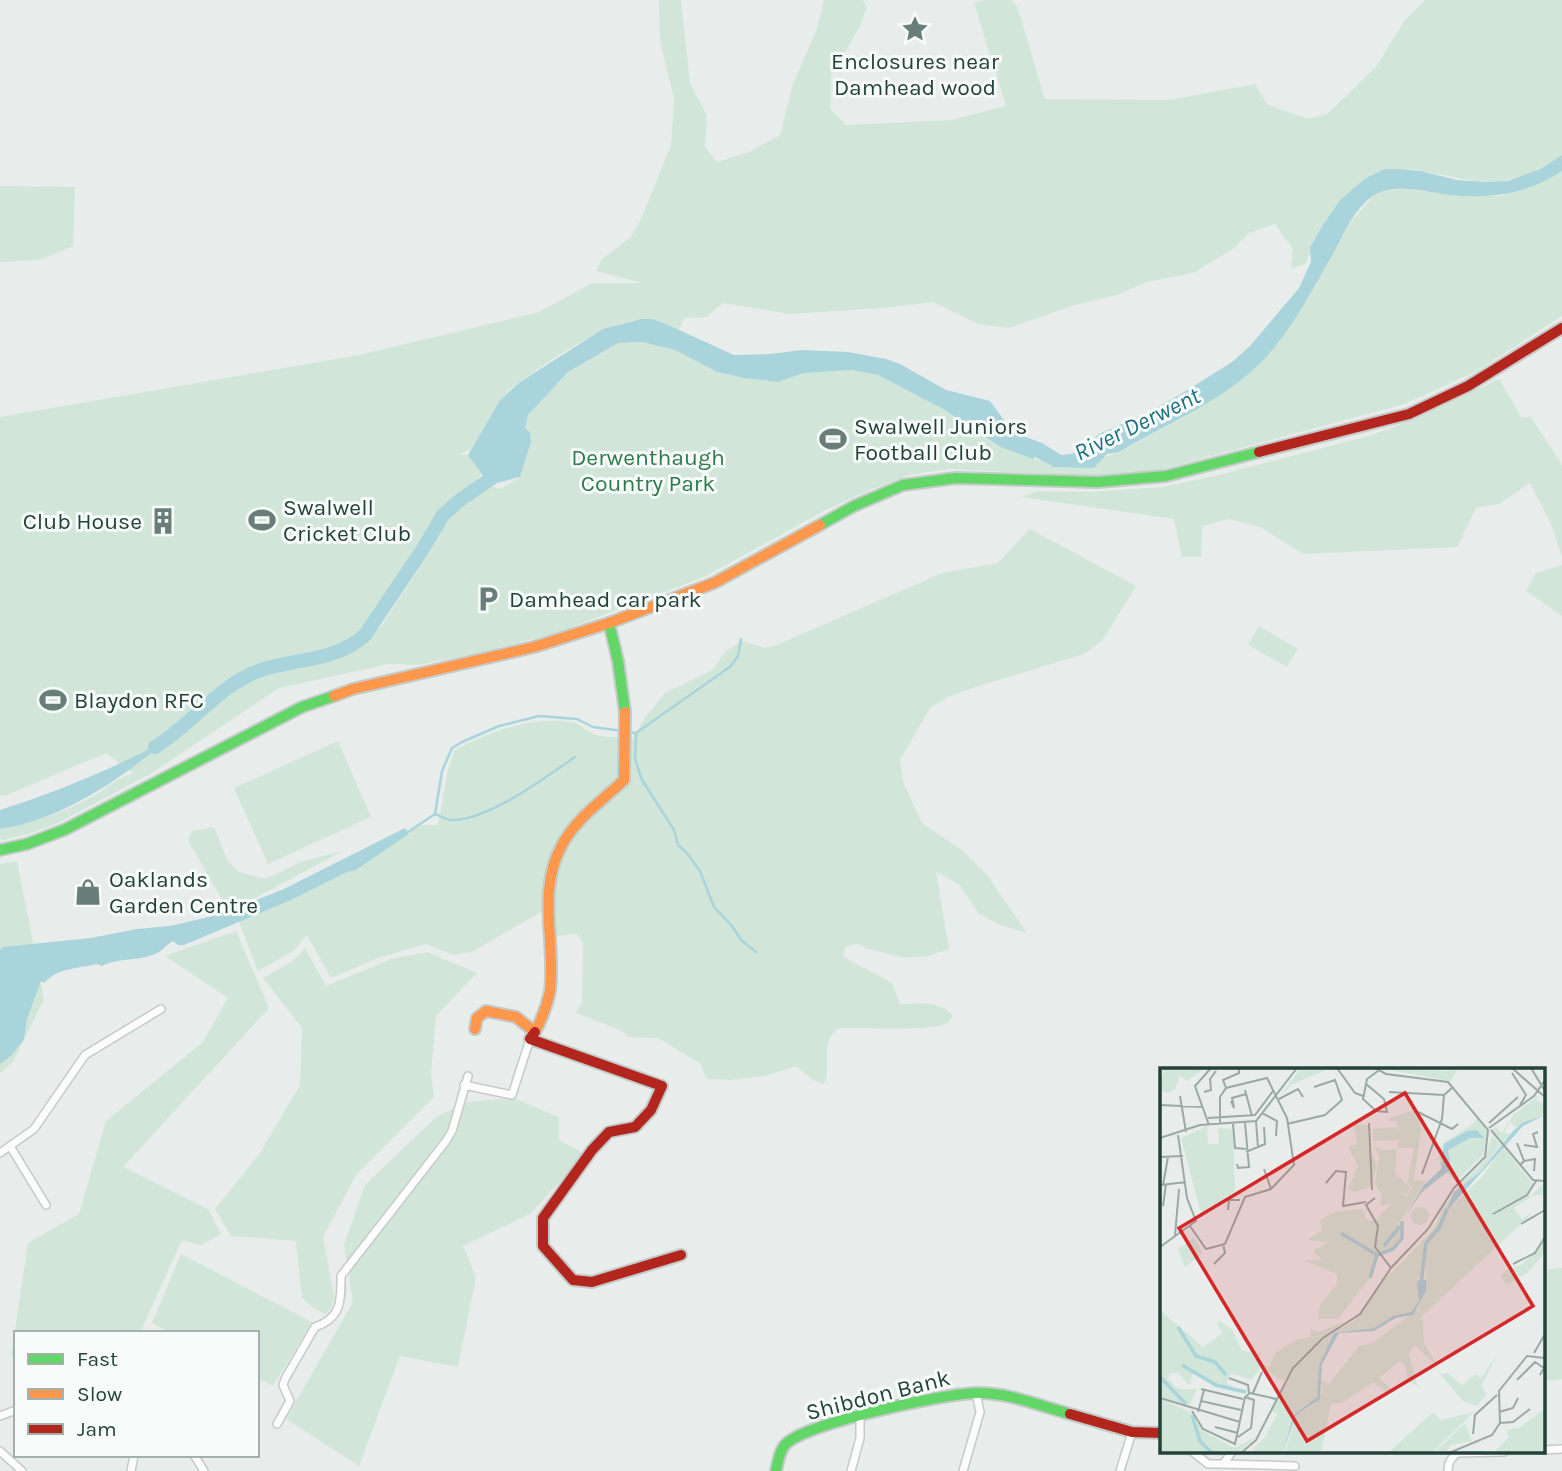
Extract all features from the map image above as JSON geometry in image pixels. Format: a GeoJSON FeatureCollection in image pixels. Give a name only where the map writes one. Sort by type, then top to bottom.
{"type":"FeatureCollection","features":[{"type":"Feature","properties":{"kind":"main road"},"geometry":{"type":"LineString","coordinates":[[0,850],[27,844],[64,830],[280,716],[328,697],[534,647],[609,623],[714,583],[764,558],[854,506],[903,485],[956,478],[1098,482],[1166,476],[1409,414],[1484,378],[1562,328]]}},
{"type":"Feature","properties":{"kind":"main road"},"geometry":{"type":"LineString","coordinates":[[532,1036],[543,1020],[549,998],[550,944],[547,905],[550,876],[559,851],[573,826],[624,780],[624,720],[617,652],[609,623]]}},
{"type":"Feature","properties":{"kind":"main road"},"geometry":{"type":"LineString","coordinates":[[475,1029],[477,1017],[486,1011],[516,1017],[532,1036],[662,1086],[651,1110],[635,1127],[609,1132],[592,1150],[543,1218],[543,1246],[573,1280],[592,1282],[681,1255]]}},
{"type":"Feature","properties":{"kind":"main road","name":"Shibdon Bank"},"geometry":{"type":"LineString","coordinates":[[776,1471],[778,1456],[788,1442],[800,1436],[860,1417],[942,1397],[976,1393],[1003,1397],[1132,1432],[1160,1433]]}},
{"type":"Feature","properties":{"kind":"street"},"geometry":{"type":"LineString","coordinates":[[0,1153],[34,1129],[85,1055],[162,1009]]}},
{"type":"Feature","properties":{"kind":"street"},"geometry":{"type":"LineString","coordinates":[[464,1086],[512,1095],[532,1036]]}},
{"type":"Feature","properties":{"kind":"street"},"geometry":{"type":"LineString","coordinates":[[277,1424],[290,1401],[283,1385],[285,1379],[316,1327],[326,1324],[336,1313],[341,1302],[341,1276],[446,1141],[452,1131],[468,1076]]}},
{"type":"Feature","properties":{"kind":"street"},"geometry":{"type":"LineString","coordinates":[[10,1146],[47,1205]]}},
{"type":"Feature","properties":{"kind":"street"},"geometry":{"type":"LineString","coordinates":[[963,1471],[980,1412],[976,1393]]}},
{"type":"Feature","properties":{"kind":"street"},"geometry":{"type":"LineString","coordinates":[[851,1471],[860,1438],[860,1417]]}},
{"type":"Feature","properties":{"kind":"street"},"geometry":{"type":"LineString","coordinates":[[1120,1471],[1132,1432]]}},
{"type":"Feature","properties":{"kind":"street"},"geometry":{"type":"LineString","coordinates":[[1544,1450],[1562,1449]]}},
{"type":"Feature","properties":{"kind":"street"},"geometry":{"type":"LineString","coordinates":[[0,1451],[22,1471]]}},
{"type":"Feature","properties":{"kind":"street"},"geometry":{"type":"LineString","coordinates":[[1196,1454],[1208,1464],[1294,1466]]}},
{"type":"Feature","properties":{"kind":"street"},"geometry":{"type":"LineString","coordinates":[[1223,1464],[1230,1454]]}},
{"type":"Feature","properties":{"kind":"green space","name":"Derwenthaugh Country Park"},"geometry":{"type":"Polygon","coordinates":[[[659,0],[681,0],[690,83],[707,116],[705,147],[717,162],[749,152],[780,135],[793,84],[817,29],[824,0],[863,0],[867,7],[860,26],[831,76],[831,110],[846,125],[951,120],[1006,106],[974,3],[984,0],[1011,0],[1017,6],[1045,99],[1169,100],[1255,84],[1267,104],[1307,119],[1327,114],[1376,67],[1405,20],[1425,0],[1562,0],[1562,155],[1540,168],[1504,181],[1472,180],[1411,169],[1321,228],[1310,246],[1311,251],[1305,264],[1291,268],[1293,249],[1275,224],[1249,233],[1233,249],[1193,273],[1147,282],[1117,295],[1075,305],[1009,328],[978,324],[933,302],[790,314],[723,303],[706,317],[684,318],[679,330],[649,319],[628,321],[611,327],[572,347],[507,392],[500,400],[471,449],[459,454],[468,455],[482,473],[436,514],[397,579],[368,620],[380,628],[426,558],[446,520],[484,484],[501,489],[520,477],[531,442],[530,432],[525,428],[528,415],[568,372],[618,343],[642,342],[675,350],[717,372],[744,378],[778,382],[804,373],[852,370],[878,375],[938,406],[978,433],[1018,454],[1045,462],[1102,458],[1119,452],[1184,417],[1278,343],[1351,222],[1374,195],[1383,191],[1406,189],[1452,195],[1501,196],[1562,171],[1562,316],[1477,371],[1405,404],[1156,471],[1107,477],[949,469],[909,475],[824,511],[704,577],[556,633],[475,654],[419,665],[389,664],[279,688],[152,773],[60,822],[0,841],[0,829],[61,812],[133,773],[106,753],[0,796],[0,417],[359,355],[539,312],[592,283],[642,283],[596,271],[602,259],[631,237],[642,217],[671,145],[674,98],[660,41],[659,0]]]}},
{"type":"Feature","properties":{"kind":"green space"},"geometry":{"type":"Polygon","coordinates":[[[0,186],[75,187],[73,246],[39,260],[0,262],[0,186]]]}},
{"type":"Feature","properties":{"kind":"green space"},"geometry":{"type":"Polygon","coordinates":[[[1499,379],[1522,418],[1531,417],[1562,465],[1562,556],[1550,522],[1530,483],[1499,504],[1476,508],[1457,547],[1303,554],[1260,527],[1229,519],[1202,526],[1201,557],[1182,557],[1174,519],[1021,497],[1037,491],[1090,492],[1162,487],[1215,476],[1372,435],[1422,416],[1499,379]]]}},
{"type":"Feature","properties":{"kind":"green space"},"geometry":{"type":"Polygon","coordinates":[[[1030,529],[1136,586],[1102,641],[1084,654],[950,696],[930,708],[900,760],[903,782],[922,823],[963,851],[987,875],[1027,933],[1000,925],[979,914],[959,884],[936,872],[949,949],[929,956],[905,958],[857,944],[845,947],[843,957],[887,980],[893,985],[900,1004],[935,1005],[948,1011],[953,1016],[945,1024],[910,1028],[839,1028],[827,1047],[824,1084],[813,1080],[796,1066],[765,1076],[731,1080],[706,1079],[701,1064],[658,1038],[630,1037],[620,1030],[576,1013],[582,1002],[583,943],[577,934],[557,936],[543,911],[472,952],[453,955],[426,944],[378,958],[331,978],[307,935],[293,951],[258,971],[239,922],[356,870],[418,825],[438,825],[454,751],[495,732],[542,721],[572,722],[596,735],[633,738],[665,693],[712,670],[725,652],[742,641],[765,648],[779,644],[942,573],[998,563],[1030,529]]]}},
{"type":"Feature","properties":{"kind":"green space"},"geometry":{"type":"Polygon","coordinates":[[[1562,565],[1562,616],[1526,591],[1536,573],[1562,565]]]}},
{"type":"Feature","properties":{"kind":"green space"},"geometry":{"type":"Polygon","coordinates":[[[1259,626],[1298,649],[1287,667],[1248,645],[1259,626]]]}},
{"type":"Feature","properties":{"kind":"green space"},"geometry":{"type":"Polygon","coordinates":[[[338,741],[371,817],[268,864],[234,788],[338,741]]]}},
{"type":"Feature","properties":{"kind":"green space"},"geometry":{"type":"Polygon","coordinates":[[[214,827],[227,860],[239,872],[265,879],[303,861],[343,851],[229,912],[188,840],[192,831],[214,827]]]}},
{"type":"Feature","properties":{"kind":"green space"},"geometry":{"type":"Polygon","coordinates":[[[17,861],[44,999],[13,1062],[0,1073],[0,864],[17,861]]]}},
{"type":"Feature","properties":{"kind":"green space"},"geometry":{"type":"Polygon","coordinates":[[[236,931],[269,1008],[123,1167],[209,1210],[221,1234],[201,1245],[182,1240],[141,1331],[15,1331],[28,1243],[79,1214],[106,1121],[203,1042],[228,998],[165,956],[236,931]]]}},
{"type":"Feature","properties":{"kind":"green space"},"geometry":{"type":"Polygon","coordinates":[[[305,948],[326,986],[391,959],[428,952],[477,973],[436,1016],[431,1073],[434,1097],[356,1175],[323,1237],[334,1296],[332,1306],[326,1314],[313,1308],[302,1298],[296,1241],[231,1236],[215,1209],[260,1153],[300,1085],[302,1028],[263,978],[293,961],[305,948]]]}},
{"type":"Feature","properties":{"kind":"green space"},"geometry":{"type":"Polygon","coordinates":[[[514,1098],[559,1117],[559,1140],[585,1154],[530,1214],[463,1246],[476,1277],[458,1367],[400,1356],[359,1466],[286,1419],[353,1302],[344,1245],[365,1185],[436,1117],[468,1102],[514,1098]]]}},
{"type":"Feature","properties":{"kind":"green space"},"geometry":{"type":"Polygon","coordinates":[[[181,1254],[312,1322],[273,1386],[259,1379],[259,1331],[167,1331],[152,1323],[181,1254]]]}},
{"type":"Feature","properties":{"kind":"green space"},"geometry":{"type":"Polygon","coordinates":[[[1562,1268],[1562,1379],[1544,1381],[1544,1270],[1562,1268]]]}},
{"type":"Feature","properties":{"kind":"green space"},"geometry":{"type":"Polygon","coordinates":[[[14,1336],[14,1357],[11,1356],[14,1336]]]}},
{"type":"Feature","properties":{"kind":"water"},"geometry":{"type":"Polygon","coordinates":[[[1562,155],[1562,171],[1535,185],[1508,193],[1465,196],[1393,189],[1376,194],[1356,213],[1298,315],[1257,366],[1221,395],[1119,452],[1107,454],[1094,468],[1054,467],[1035,457],[1033,459],[1001,447],[943,409],[878,375],[852,370],[804,373],[778,382],[744,378],[717,372],[675,350],[642,342],[618,343],[568,372],[528,415],[525,428],[530,432],[531,442],[520,477],[499,483],[483,482],[484,477],[468,455],[500,400],[520,382],[603,329],[641,319],[653,319],[666,324],[734,355],[802,350],[848,352],[886,359],[946,390],[990,401],[1006,423],[1020,435],[1042,443],[1061,455],[1071,454],[1099,434],[1147,413],[1181,394],[1232,362],[1250,346],[1299,288],[1311,262],[1310,247],[1340,200],[1366,178],[1385,169],[1398,169],[1421,171],[1457,180],[1508,181],[1540,169],[1562,155]]]}},
{"type":"Feature","properties":{"kind":"water"},"geometry":{"type":"Polygon","coordinates":[[[170,738],[91,795],[48,816],[0,829],[0,810],[86,778],[170,738]]]}},
{"type":"Feature","properties":{"kind":"water"},"geometry":{"type":"Polygon","coordinates":[[[405,828],[407,835],[356,870],[184,945],[173,941],[152,955],[102,966],[97,964],[69,969],[44,983],[41,981],[27,1019],[24,1039],[11,1056],[0,1064],[0,950],[3,947],[91,938],[170,926],[222,914],[284,889],[405,828]]]}},
{"type":"Feature","properties":{"kind":"waterway","name":"River Derwent"},"geometry":{"type":"LineString","coordinates":[[155,747],[234,683],[264,669],[330,654],[365,635],[443,515],[492,478],[497,468]]}},
{"type":"Feature","properties":{"kind":"waterway"},"geometry":{"type":"LineString","coordinates":[[628,732],[636,733],[731,666],[738,656],[741,639]]}},
{"type":"Feature","properties":{"kind":"waterway"},"geometry":{"type":"LineString","coordinates":[[408,832],[435,814],[442,771],[452,748],[462,742],[499,726],[539,716],[577,719],[593,727],[622,731]]}},
{"type":"Feature","properties":{"kind":"waterway"},"geometry":{"type":"LineString","coordinates":[[636,733],[635,759],[642,780],[674,830],[678,845],[700,871],[714,907],[741,940],[756,952]]}},
{"type":"Feature","properties":{"kind":"waterway"},"geometry":{"type":"LineString","coordinates":[[435,814],[450,820],[481,814],[515,797],[575,757]]}},
{"type":"Feature","properties":{"kind":"traffic: fast"},"geometry":{"type":"LineString","coordinates":[[820,525],[854,506],[903,485],[956,478],[1098,482],[1166,476],[1259,452]]}},
{"type":"Feature","properties":{"kind":"traffic: fast"},"geometry":{"type":"LineString","coordinates":[[609,623],[618,661],[625,712]]}},
{"type":"Feature","properties":{"kind":"traffic: fast"},"geometry":{"type":"LineString","coordinates":[[0,850],[27,844],[64,830],[302,707],[334,696]]}},
{"type":"Feature","properties":{"kind":"traffic: fast"},"geometry":{"type":"LineString","coordinates":[[776,1471],[783,1448],[802,1434],[879,1410],[936,1398],[988,1393],[1070,1414]]}},
{"type":"Feature","properties":{"kind":"traffic: slow"},"geometry":{"type":"LineString","coordinates":[[334,696],[353,689],[534,647],[609,623],[714,583],[820,525]]}},
{"type":"Feature","properties":{"kind":"traffic: slow"},"geometry":{"type":"LineString","coordinates":[[475,1029],[477,1018],[486,1011],[516,1017],[535,1032],[540,1022],[550,991],[549,900],[554,864],[561,847],[574,828],[624,780],[625,712]]}},
{"type":"Feature","properties":{"kind":"traffic: jam"},"geometry":{"type":"LineString","coordinates":[[1259,452],[1409,414],[1468,386],[1562,328]]}},
{"type":"Feature","properties":{"kind":"traffic: jam"},"geometry":{"type":"LineString","coordinates":[[535,1032],[530,1039],[662,1086],[651,1110],[635,1127],[609,1132],[592,1150],[543,1218],[543,1246],[573,1280],[592,1282],[681,1255]]}},
{"type":"Feature","properties":{"kind":"traffic: jam"},"geometry":{"type":"LineString","coordinates":[[1070,1414],[1132,1432],[1160,1433]]}},
{"type":"Feature","properties":{"kind":"place","name":"Enclosures near Damhead wood"},"geometry":{"type":"Point","coordinates":[915,29]}},
{"type":"Feature","properties":{"kind":"place","name":"Swalwell Juniors Football Club"},"geometry":{"type":"Point","coordinates":[833,439]}},
{"type":"Feature","properties":{"kind":"place","name":"Swalwell Cricket Club"},"geometry":{"type":"Point","coordinates":[262,520]}},
{"type":"Feature","properties":{"kind":"place","name":"Club House"},"geometry":{"type":"Point","coordinates":[163,521]}},
{"type":"Feature","properties":{"kind":"place","name":"Damhead car park"},"geometry":{"type":"Point","coordinates":[488,599]}},
{"type":"Feature","properties":{"kind":"place","name":"Blaydon RFC"},"geometry":{"type":"Point","coordinates":[53,700]}},
{"type":"Feature","properties":{"kind":"place","name":"Oaklands Garden Centre"},"geometry":{"type":"Point","coordinates":[88,892]}}]}
